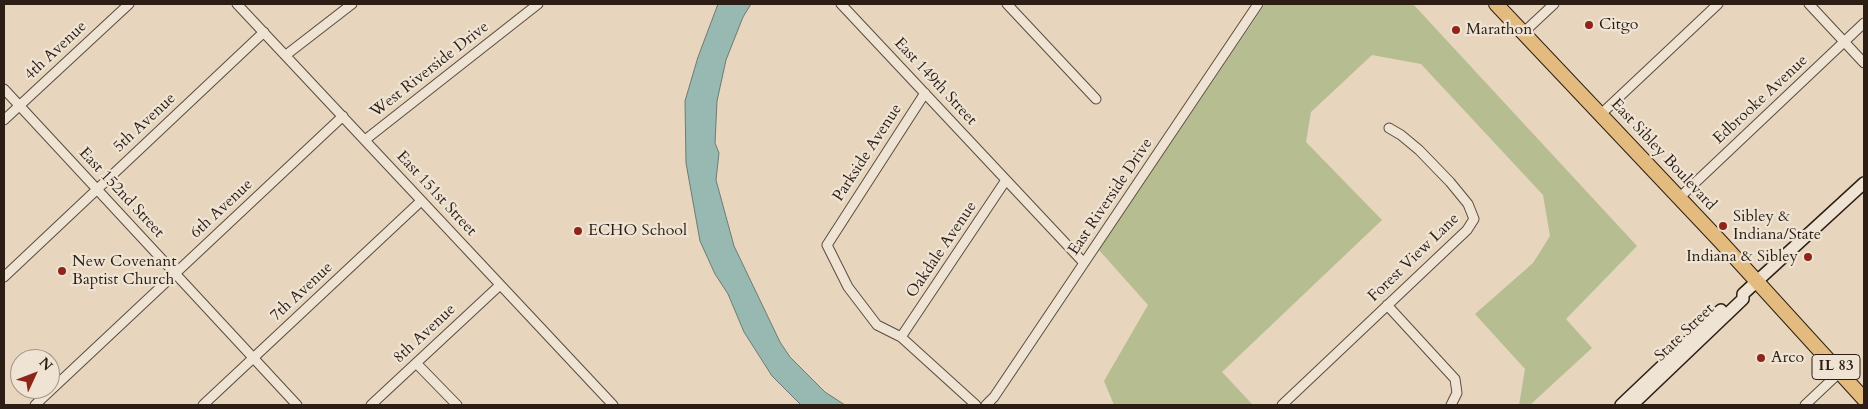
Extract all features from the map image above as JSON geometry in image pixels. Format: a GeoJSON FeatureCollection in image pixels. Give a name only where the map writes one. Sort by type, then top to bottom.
{"type":"FeatureCollection","features":[{"type":"Feature","properties":{"kind":"main road","name":"East Sibley Boulevard"},"geometry":{"type":"LineString","coordinates":[[1496,4],[1679,198],[1864,399]]}},
{"type":"Feature","properties":{"kind":"main road","name":"State Street"},"geometry":{"type":"LineString","coordinates":[[1620,405],[1741,293],[1757,282],[1864,184]]}},
{"type":"Feature","properties":{"kind":"main road","name":"State Street"},"geometry":{"type":"LineString","coordinates":[[1632,405],[1743,299],[1741,293]]}},
{"type":"Feature","properties":{"kind":"street","name":"4th Avenue"},"geometry":{"type":"LineString","coordinates":[[4,120],[129,4]]}},
{"type":"Feature","properties":{"kind":"street","name":"East 151st Street"},"geometry":{"type":"LineString","coordinates":[[237,4],[613,405]]}},
{"type":"Feature","properties":{"kind":"street"},"geometry":{"type":"LineString","coordinates":[[286,56],[352,4]]}},
{"type":"Feature","properties":{"kind":"street","name":"West Riverside Drive"},"geometry":{"type":"LineString","coordinates":[[365,140],[538,4]]}},
{"type":"Feature","properties":{"kind":"street","name":"East 149th Street"},"geometry":{"type":"LineString","coordinates":[[841,4],[1084,263]]}},
{"type":"Feature","properties":{"kind":"street"},"geometry":{"type":"LineString","coordinates":[[1006,4],[1096,99]]}},
{"type":"Feature","properties":{"kind":"street","name":"East Riverside Drive"},"geometry":{"type":"LineString","coordinates":[[986,405],[994,397],[1258,4]]}},
{"type":"Feature","properties":{"kind":"street"},"geometry":{"type":"LineString","coordinates":[[1524,33],[1554,4]]}},
{"type":"Feature","properties":{"kind":"street"},"geometry":{"type":"LineString","coordinates":[[1600,115],[1718,4]]}},
{"type":"Feature","properties":{"kind":"street"},"geometry":{"type":"LineString","coordinates":[[1809,4],[1864,63]]}},
{"type":"Feature","properties":{"kind":"street","name":"Edbrooke Avenue"},"geometry":{"type":"LineString","coordinates":[[1679,198],[1864,23]]}},
{"type":"Feature","properties":{"kind":"street","name":"5th Avenue"},"geometry":{"type":"LineString","coordinates":[[4,278],[264,32]]}},
{"type":"Feature","properties":{"kind":"street","name":"East 152nd Street"},"geometry":{"type":"LineString","coordinates":[[4,89],[297,405]]}},
{"type":"Feature","properties":{"kind":"street","name":"Parkside Avenue"},"geometry":{"type":"LineString","coordinates":[[901,337],[877,325],[848,287],[827,245],[925,93]]}},
{"type":"Feature","properties":{"kind":"street","name":"6th Avenue"},"geometry":{"type":"LineString","coordinates":[[35,405],[343,116]]}},
{"type":"Feature","properties":{"kind":"street","name":"Forest View Lane"},"geometry":{"type":"LineString","coordinates":[[1282,405],[1467,230],[1474,219],[1468,204],[1450,182],[1419,150],[1389,128]]}},
{"type":"Feature","properties":{"kind":"street","name":"Oakdale Avenue"},"geometry":{"type":"LineString","coordinates":[[901,337],[1006,180]]}},
{"type":"Feature","properties":{"kind":"street","name":"7th Avenue"},"geometry":{"type":"LineString","coordinates":[[203,405],[421,201]]}},
{"type":"Feature","properties":{"kind":"street","name":"8th Avenue"},"geometry":{"type":"LineString","coordinates":[[371,405],[500,285]]}},
{"type":"Feature","properties":{"kind":"street"},"geometry":{"type":"LineString","coordinates":[[1388,305],[1455,379],[1457,393],[1450,405]]}},
{"type":"Feature","properties":{"kind":"street"},"geometry":{"type":"LineString","coordinates":[[901,337],[976,405]]}},
{"type":"Feature","properties":{"kind":"street"},"geometry":{"type":"LineString","coordinates":[[416,363],[457,405]]}},
{"type":"Feature","properties":{"kind":"street"},"geometry":{"type":"LineString","coordinates":[[1805,405],[1840,372]]}},
{"type":"Feature","properties":{"kind":"green space"},"geometry":{"type":"Polygon","coordinates":[[[1265,4],[1413,4],[1637,246],[1566,319],[1592,348],[1530,405],[1519,405],[1525,369],[1475,314],[1533,263],[1550,236],[1543,195],[1421,64],[1372,55],[1311,112],[1306,142],[1382,220],[1222,372],[1253,405],[1114,405],[1104,381],[1148,305],[1099,250],[1265,4]]]}},
{"type":"Feature","properties":{"kind":"water"},"geometry":{"type":"Polygon","coordinates":[[[718,4],[751,4],[743,17],[726,60],[717,101],[715,143],[719,153],[716,180],[734,246],[780,342],[790,357],[825,392],[845,405],[801,405],[772,376],[744,332],[728,294],[715,274],[700,241],[686,163],[685,101],[698,57],[718,4]]]}},
{"type":"Feature","properties":{"kind":"place","name":"Citgo"},"geometry":{"type":"Point","coordinates":[1589,25]}},
{"type":"Feature","properties":{"kind":"place","name":"Marathon"},"geometry":{"type":"Point","coordinates":[1456,30]}},
{"type":"Feature","properties":{"kind":"place","name":"Sibley & Indiana/State"},"geometry":{"type":"Point","coordinates":[1723,226]}},
{"type":"Feature","properties":{"kind":"place","name":"ECHO School"},"geometry":{"type":"Point","coordinates":[578,231]}},
{"type":"Feature","properties":{"kind":"place","name":"Indiana & Sibley"},"geometry":{"type":"Point","coordinates":[1808,257]}},
{"type":"Feature","properties":{"kind":"place","name":"New Covenant Baptist Church"},"geometry":{"type":"Point","coordinates":[62,271]}},
{"type":"Feature","properties":{"kind":"place","name":"Arco"},"geometry":{"type":"Point","coordinates":[1761,358]}}]}
